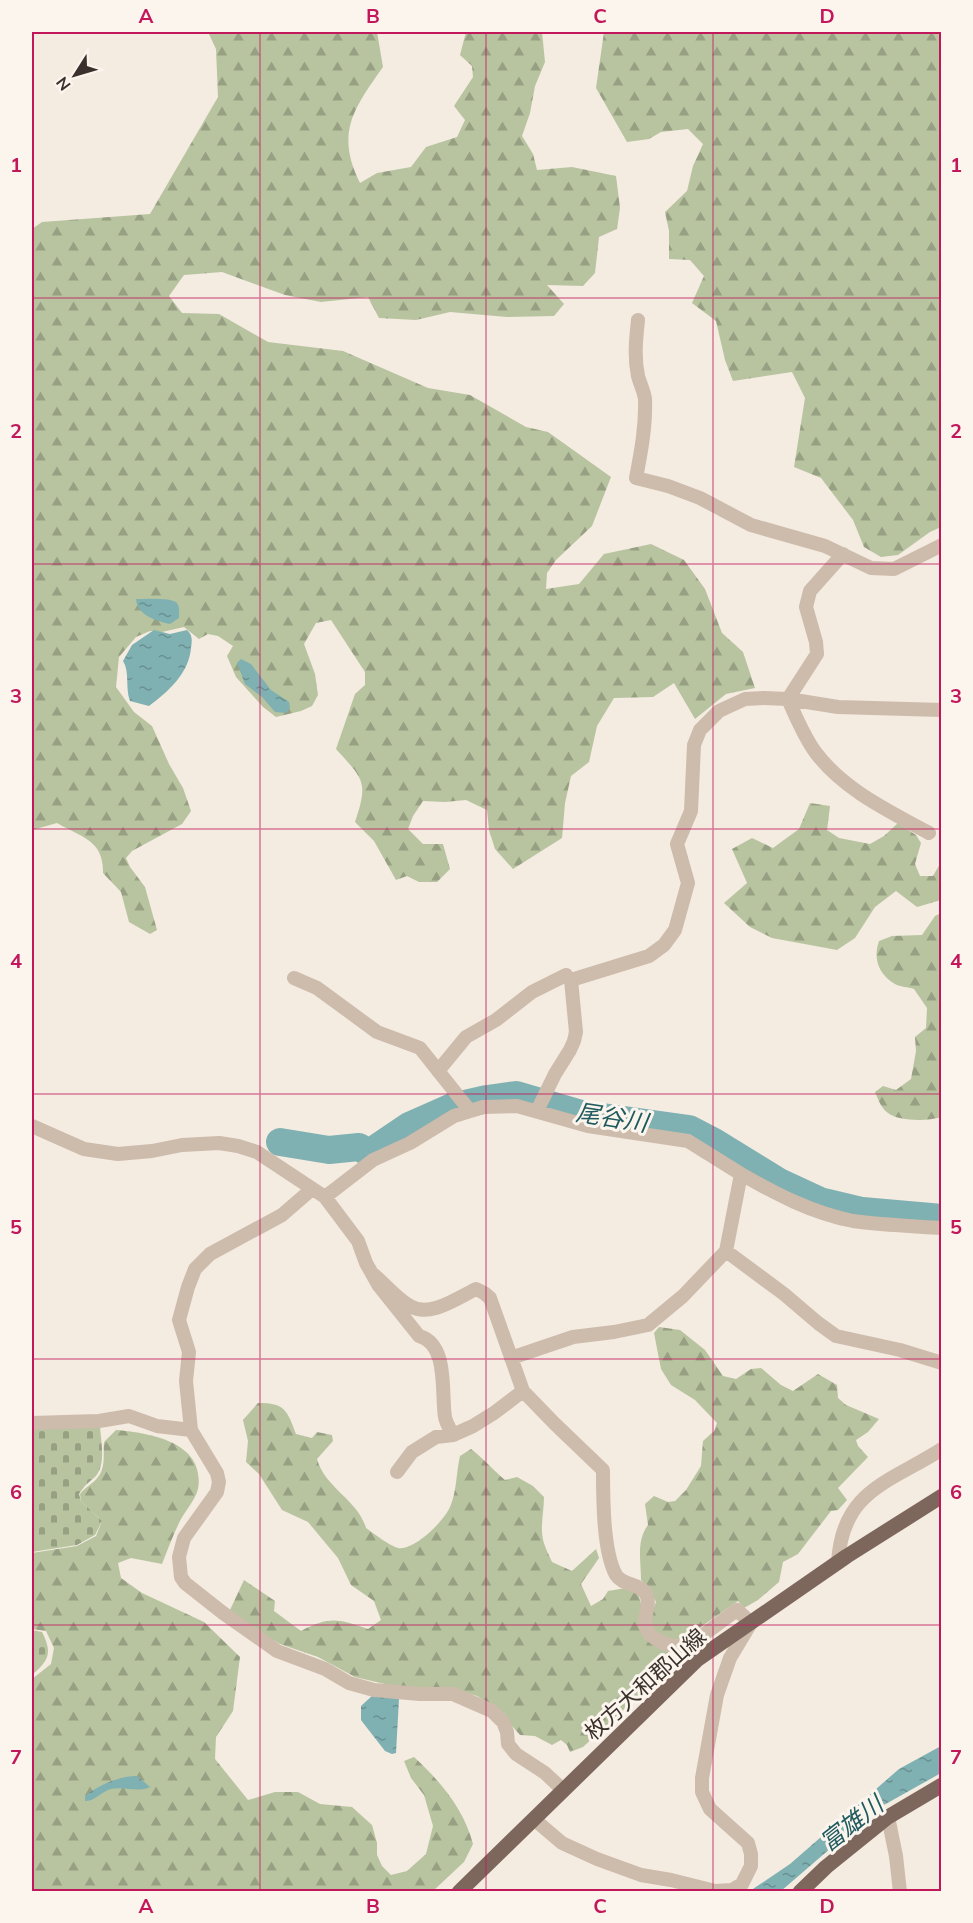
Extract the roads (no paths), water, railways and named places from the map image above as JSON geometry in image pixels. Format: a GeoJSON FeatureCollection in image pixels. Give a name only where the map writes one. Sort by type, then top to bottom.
{"type":"FeatureCollection","features":[{"type":"Feature","properties":{"kind":"main road","name":"枚方大和郡山線"},"geometry":{"type":"LineString","coordinates":[[459,1892],[698,1659],[838,1563],[942,1496]]}},
{"type":"Feature","properties":{"kind":"main road"},"geometry":{"type":"LineString","coordinates":[[800,1892],[826,1867],[888,1817],[942,1785]]}},
{"type":"Feature","properties":{"kind":"street"},"geometry":{"type":"LineString","coordinates":[[638,320],[635,352],[639,379],[645,395],[645,417],[643,443],[636,478],[668,486],[700,498],[751,525],[825,546],[871,568],[894,569],[942,545]]}},
{"type":"Feature","properties":{"kind":"street"},"geometry":{"type":"LineString","coordinates":[[788,699],[817,654],[806,607],[810,591],[843,554]]}},
{"type":"Feature","properties":{"kind":"street"},"geometry":{"type":"LineString","coordinates":[[537,1111],[574,1041],[576,1032],[571,980],[649,956],[664,945],[675,930],[688,883],[677,844],[691,811],[694,745],[700,730],[719,711],[746,699],[788,699],[838,707],[942,710]]}},
{"type":"Feature","properties":{"kind":"street"},"geometry":{"type":"LineString","coordinates":[[788,699],[815,752],[830,770],[867,798],[929,833]]}},
{"type":"Feature","properties":{"kind":"street"},"geometry":{"type":"LineString","coordinates":[[438,1071],[466,1037],[496,1020],[532,992],[566,975]]}},
{"type":"Feature","properties":{"kind":"street"},"geometry":{"type":"LineString","coordinates":[[294,978],[317,988],[377,1032],[420,1048],[470,1111]]}},
{"type":"Feature","properties":{"kind":"street"},"geometry":{"type":"LineString","coordinates":[[325,1197],[373,1160],[410,1143],[454,1116],[483,1107],[517,1106],[588,1126],[688,1141],[779,1196],[814,1210],[853,1221],[942,1228]]}},
{"type":"Feature","properties":{"kind":"street"},"geometry":{"type":"LineString","coordinates":[[32,1126],[84,1149],[118,1154],[182,1145],[219,1143],[238,1146],[257,1152],[325,1197],[358,1241],[366,1263],[380,1287],[419,1335],[426,1338],[440,1358],[446,1420],[453,1435]]}},
{"type":"Feature","properties":{"kind":"street"},"geometry":{"type":"LineString","coordinates":[[511,1358],[573,1338],[648,1324],[683,1296],[726,1251],[741,1174]]}},
{"type":"Feature","properties":{"kind":"street"},"geometry":{"type":"LineString","coordinates":[[312,1189],[282,1215],[210,1254],[195,1269],[188,1287],[179,1320],[189,1352],[186,1381],[191,1430],[217,1473],[219,1482],[217,1492],[184,1538],[178,1567],[181,1577],[185,1583],[277,1651],[325,1669],[349,1683],[374,1690],[453,1694],[492,1711],[503,1722],[508,1744],[516,1754],[545,1773],[563,1790]]}},
{"type":"Feature","properties":{"kind":"street"},"geometry":{"type":"LineString","coordinates":[[726,1251],[836,1336],[900,1350],[942,1363]]}},
{"type":"Feature","properties":{"kind":"street"},"geometry":{"type":"LineString","coordinates":[[374,1275],[411,1307],[421,1311],[431,1310],[476,1289],[490,1298],[523,1390],[603,1470],[609,1550],[617,1576],[626,1584],[646,1592],[647,1630],[656,1639],[671,1647],[688,1644],[737,1610],[751,1623],[730,1658],[717,1695],[702,1778],[702,1792],[710,1809],[748,1843],[750,1848],[751,1866],[745,1888],[715,1891],[641,1875],[562,1843],[535,1820]]}},
{"type":"Feature","properties":{"kind":"street"},"geometry":{"type":"LineString","coordinates":[[397,1472],[412,1452],[436,1437],[453,1435],[473,1426],[523,1390]]}},
{"type":"Feature","properties":{"kind":"street"},"geometry":{"type":"LineString","coordinates":[[32,1423],[99,1421],[129,1416],[157,1426],[191,1430]]}},
{"type":"Feature","properties":{"kind":"street"},"geometry":{"type":"LineString","coordinates":[[838,1563],[839,1541],[848,1518],[858,1502],[891,1477],[942,1449]]}},
{"type":"Feature","properties":{"kind":"street"},"geometry":{"type":"LineString","coordinates":[[888,1817],[897,1856],[900,1892]]}},
{"type":"Feature","properties":{"kind":"water"},"geometry":{"type":"Polygon","coordinates":[[[136,599],[174,601],[179,606],[179,618],[170,624],[153,619],[140,609],[136,599]]]}},
{"type":"Feature","properties":{"kind":"water"},"geometry":{"type":"Polygon","coordinates":[[[154,630],[170,634],[187,630],[192,643],[182,674],[163,695],[149,706],[130,701],[123,661],[132,645],[154,630]]]}},
{"type":"Feature","properties":{"kind":"water"},"geometry":{"type":"Polygon","coordinates":[[[241,659],[251,664],[271,690],[289,702],[290,708],[286,713],[275,712],[262,697],[245,684],[237,663],[241,659]]]}},
{"type":"Feature","properties":{"kind":"water"},"geometry":{"type":"Polygon","coordinates":[[[373,1695],[399,1699],[396,1753],[385,1751],[361,1720],[361,1706],[373,1695]]]}},
{"type":"Feature","properties":{"kind":"water","name":"富雄川"},"geometry":{"type":"Polygon","coordinates":[[[941,1746],[941,1773],[875,1810],[781,1891],[750,1891],[790,1864],[899,1769],[941,1746]]]}},
{"type":"Feature","properties":{"kind":"water"},"geometry":{"type":"Polygon","coordinates":[[[137,1776],[150,1787],[111,1789],[92,1800],[85,1801],[85,1796],[96,1788],[116,1779],[137,1776]]]}},
{"type":"Feature","properties":{"kind":"waterway","name":"尾谷川"},"geometry":{"type":"LineString","coordinates":[[280,1142],[329,1150],[359,1147],[369,1153],[409,1126],[452,1107],[516,1095],[581,1114],[689,1129],[779,1182],[820,1201],[862,1211],[942,1218]]}}]}
